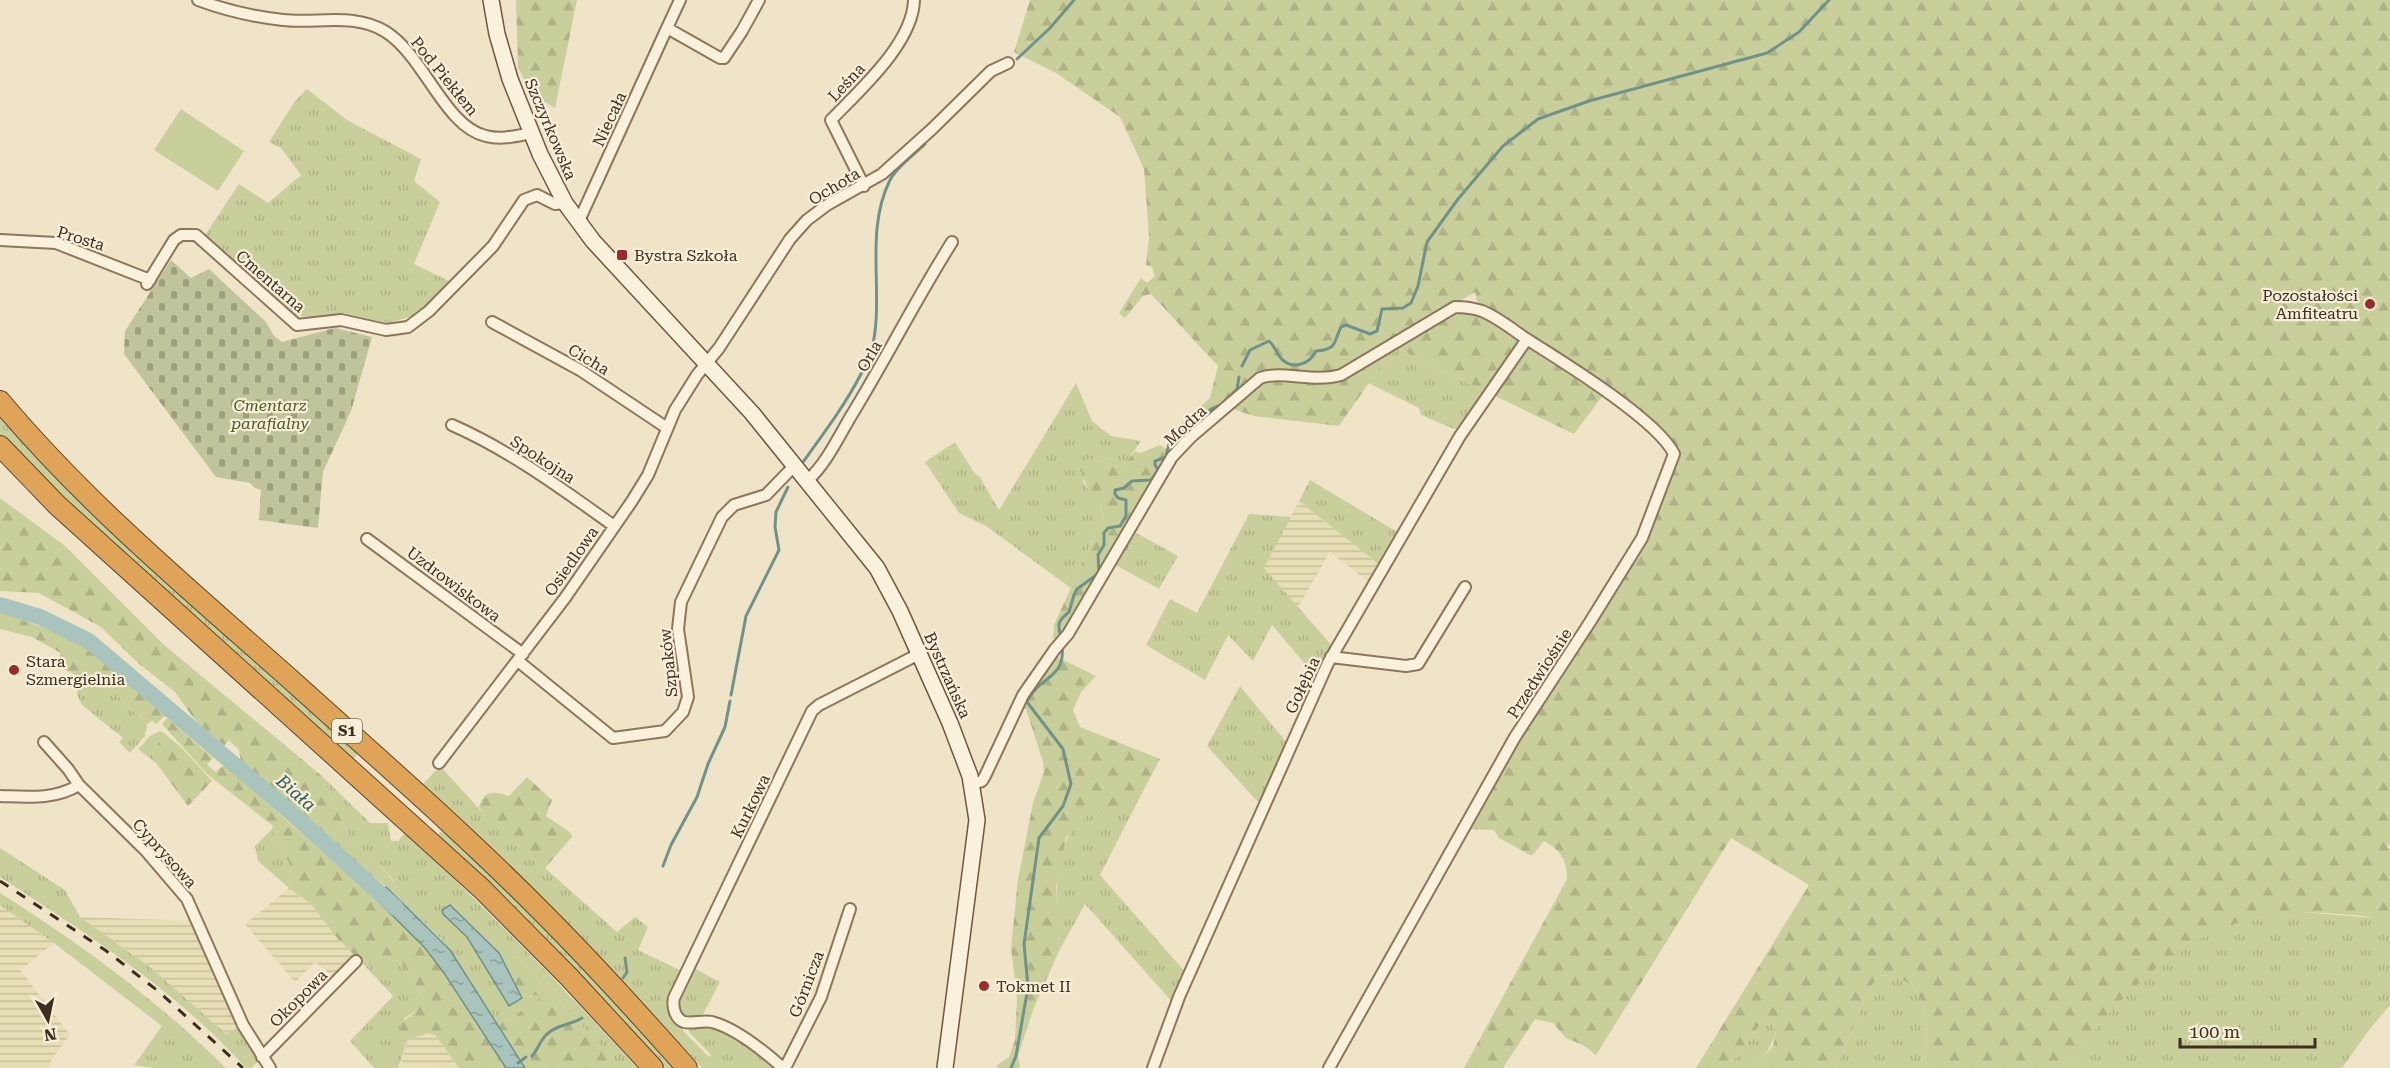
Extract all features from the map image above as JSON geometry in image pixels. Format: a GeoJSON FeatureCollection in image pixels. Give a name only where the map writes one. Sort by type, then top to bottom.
{"type":"FeatureCollection","features":[{"type":"Feature","properties":{"kind":"highway","name":"S1"},"geometry":{"type":"LineString","coordinates":[[0,401],[52,460],[117,523],[424,800],[528,898],[687,1068]]}},
{"type":"Feature","properties":{"kind":"highway","name":"S1"},"geometry":{"type":"LineString","coordinates":[[0,446],[57,505],[482,890],[569,977],[652,1068]]}},
{"type":"Feature","properties":{"kind":"main road","name":"Szczyrkowska"},"geometry":{"type":"LineString","coordinates":[[491,0],[504,59],[531,133],[564,203],[578,223],[707,364]]}},
{"type":"Feature","properties":{"kind":"main road","name":"Bystrzańska"},"geometry":{"type":"LineString","coordinates":[[707,364],[795,465],[877,568],[920,654],[962,751],[973,784],[977,829],[946,1067]]}},
{"type":"Feature","properties":{"kind":"street","name":"Pod Piekłem"},"geometry":{"type":"LineString","coordinates":[[198,0],[271,19],[349,20],[374,26],[386,32],[411,55],[465,127],[476,134],[497,138],[531,133]]}},
{"type":"Feature","properties":{"kind":"street","name":"Niecała"},"geometry":{"type":"LineString","coordinates":[[578,223],[680,0]]}},
{"type":"Feature","properties":{"kind":"street"},"geometry":{"type":"LineString","coordinates":[[667,28],[720,58],[724,58],[759,0]]}},
{"type":"Feature","properties":{"kind":"street","name":"Leśna"},"geometry":{"type":"LineString","coordinates":[[864,186],[831,120],[890,58],[914,8],[914,0]]}},
{"type":"Feature","properties":{"kind":"street","name":"Ochota"},"geometry":{"type":"LineString","coordinates":[[707,364],[797,230],[827,205],[882,174],[991,71],[1008,63]]}},
{"type":"Feature","properties":{"kind":"street","name":"Cmentarna"},"geometry":{"type":"LineString","coordinates":[[148,282],[174,240],[181,235],[196,235],[297,325],[341,320],[386,330],[408,327],[429,311],[493,246],[524,200],[537,195],[555,204],[564,203]]}},
{"type":"Feature","properties":{"kind":"street","name":"Prosta"},"geometry":{"type":"LineString","coordinates":[[0,240],[56,243],[78,250],[148,282]]}},
{"type":"Feature","properties":{"kind":"street","name":"Orla"},"geometry":{"type":"LineString","coordinates":[[807,481],[816,472],[862,398],[927,281],[952,242]]}},
{"type":"Feature","properties":{"kind":"street","name":"Modra"},"geometry":{"type":"LineString","coordinates":[[973,784],[982,781],[985,777],[1023,695],[1065,638],[1176,451],[1260,378],[1270,376],[1321,379],[1341,375],[1455,306],[1484,311],[1527,339]]}},
{"type":"Feature","properties":{"kind":"street","name":"Cicha"},"geometry":{"type":"LineString","coordinates":[[492,322],[580,370],[667,428]]}},
{"type":"Feature","properties":{"kind":"street","name":"Gołębia"},"geometry":{"type":"LineString","coordinates":[[1152,1068],[1179,997],[1331,657],[1460,436],[1527,339]]}},
{"type":"Feature","properties":{"kind":"street","name":"Przedwiośnie"},"geometry":{"type":"LineString","coordinates":[[1329,1068],[1515,737],[1642,538],[1674,458],[1667,444],[1629,410],[1527,339]]}},
{"type":"Feature","properties":{"kind":"street","name":"Osiedlowa"},"geometry":{"type":"LineString","coordinates":[[439,763],[520,658],[614,526],[648,475],[667,428],[685,393],[707,364]]}},
{"type":"Feature","properties":{"kind":"street","name":"Spokojna"},"geometry":{"type":"LineString","coordinates":[[452,425],[492,444],[536,470],[614,526]]}},
{"type":"Feature","properties":{"kind":"street","name":"Szpaków"},"geometry":{"type":"LineString","coordinates":[[520,658],[613,738],[656,733],[670,728],[683,712],[688,697],[679,643],[679,612],[681,602],[705,549],[729,510],[740,502],[755,500],[766,495],[795,465]]}},
{"type":"Feature","properties":{"kind":"street","name":"Uzdrowiskowa"},"geometry":{"type":"LineString","coordinates":[[367,538],[520,658]]}},
{"type":"Feature","properties":{"kind":"street"},"geometry":{"type":"LineString","coordinates":[[1331,657],[1406,666],[1418,664],[1465,586]]}},
{"type":"Feature","properties":{"kind":"street","name":"Kurkowa"},"geometry":{"type":"LineString","coordinates":[[784,1068],[723,1026],[705,1020],[684,1022],[675,1012],[674,998],[812,711],[819,705],[920,654]]}},
{"type":"Feature","properties":{"kind":"street","name":"Cyprysowa"},"geometry":{"type":"LineString","coordinates":[[44,741],[79,785],[146,851],[187,899],[243,1024],[270,1068]]}},
{"type":"Feature","properties":{"kind":"street"},"geometry":{"type":"LineString","coordinates":[[0,796],[47,797],[63,793],[79,785]]}},
{"type":"Feature","properties":{"kind":"street","name":"Górnicza"},"geometry":{"type":"LineString","coordinates":[[784,1068],[816,1007],[850,909]]}},
{"type":"Feature","properties":{"kind":"street","name":"Okopowa"},"geometry":{"type":"LineString","coordinates":[[262,1058],[356,961]]}},
{"type":"Feature","properties":{"kind":"shaded area"},"geometry":{"type":"Polygon","coordinates":[[[1299,501],[1380,565],[1370,583],[1330,552],[1298,607],[1264,568],[1299,501]]]}},
{"type":"Feature","properties":{"kind":"shaded area"},"geometry":{"type":"Polygon","coordinates":[[[289,888],[311,904],[337,938],[357,958],[336,979],[315,962],[295,982],[245,924],[289,888]]]}},
{"type":"Feature","properties":{"kind":"shaded area"},"geometry":{"type":"Polygon","coordinates":[[[0,905],[54,943],[20,970],[70,1035],[51,1060],[49,1068],[0,1068],[0,905]]]}},
{"type":"Feature","properties":{"kind":"shaded area"},"geometry":{"type":"Polygon","coordinates":[[[80,917],[195,921],[240,1026],[226,1034],[150,967],[80,917]]]}},
{"type":"Feature","properties":{"kind":"shaded area"},"geometry":{"type":"Polygon","coordinates":[[[428,1033],[435,1035],[459,1068],[400,1067],[408,1040],[428,1033]]]}},
{"type":"Feature","properties":{"kind":"green space"},"geometry":{"type":"Polygon","coordinates":[[[516,0],[577,0],[555,108],[533,95],[518,68],[516,0]]]}},
{"type":"Feature","properties":{"kind":"green space"},"geometry":{"type":"Polygon","coordinates":[[[1030,0],[2390,0],[2390,843],[2387,847],[2390,849],[2390,924],[2375,918],[2360,916],[2327,913],[2284,914],[2245,921],[2209,935],[2176,953],[2146,977],[2118,1004],[2065,1068],[1925,1068],[1926,1022],[1919,995],[1910,985],[1898,978],[1881,975],[1870,987],[1836,1068],[1754,1068],[1773,1046],[1776,1031],[1769,1020],[1761,1023],[1728,1068],[1696,1068],[1809,885],[1731,838],[1596,1055],[1583,1045],[1566,1038],[1553,1023],[1535,1019],[1503,1068],[1464,1068],[1567,879],[1562,856],[1544,841],[1532,856],[1499,838],[1494,830],[1465,829],[1499,768],[1624,572],[1675,448],[1484,307],[1477,301],[1475,292],[1340,373],[1265,374],[1178,447],[1170,443],[1165,437],[1210,398],[1218,366],[1151,294],[1143,296],[1125,318],[1119,313],[1141,278],[1147,283],[1155,276],[1152,267],[1146,265],[1149,236],[1144,169],[1120,117],[1056,73],[1014,52],[1030,0]]]}},
{"type":"Feature","properties":{"kind":"green space"},"geometry":{"type":"Polygon","coordinates":[[[307,89],[347,120],[421,159],[414,181],[440,202],[414,264],[449,281],[433,300],[413,316],[388,323],[342,313],[323,319],[291,315],[205,235],[239,184],[268,203],[301,175],[281,148],[269,142],[295,101],[307,89]]]}},
{"type":"Feature","properties":{"kind":"green space"},"geometry":{"type":"Polygon","coordinates":[[[181,109],[244,151],[218,191],[154,150],[181,109]]]}},
{"type":"Feature","properties":{"kind":"green space","name":"Cmentarz parafialny"},"geometry":{"type":"Polygon","coordinates":[[[171,260],[191,278],[209,269],[266,322],[274,336],[282,342],[335,328],[372,337],[351,411],[323,472],[318,528],[259,520],[261,490],[250,483],[216,477],[124,354],[125,331],[171,260]]]}},
{"type":"Feature","properties":{"kind":"green space"},"geometry":{"type":"Polygon","coordinates":[[[1455,310],[1481,314],[1523,339],[1487,392],[1393,346],[1455,310]]]}},
{"type":"Feature","properties":{"kind":"green space"},"geometry":{"type":"Polygon","coordinates":[[[1527,343],[1604,394],[1574,434],[1491,394],[1527,343]]]}},
{"type":"Feature","properties":{"kind":"green space"},"geometry":{"type":"Polygon","coordinates":[[[1393,346],[1487,392],[1461,429],[1454,429],[1421,415],[1419,408],[1368,383],[1385,360],[1381,353],[1393,346]]]}},
{"type":"Feature","properties":{"kind":"green space"},"geometry":{"type":"Polygon","coordinates":[[[1381,353],[1385,360],[1339,426],[1254,416],[1229,408],[1261,380],[1321,381],[1381,353]]]}},
{"type":"Feature","properties":{"kind":"green space"},"geometry":{"type":"Polygon","coordinates":[[[1076,383],[1092,421],[1111,436],[1141,441],[1126,462],[1117,466],[1088,459],[1083,482],[1101,507],[1103,517],[1071,588],[986,526],[959,513],[925,462],[955,442],[999,510],[1076,383]]]}},
{"type":"Feature","properties":{"kind":"green space"},"geometry":{"type":"Polygon","coordinates":[[[0,410],[361,751],[351,761],[125,558],[0,437],[0,410]]]}},
{"type":"Feature","properties":{"kind":"green space"},"geometry":{"type":"Polygon","coordinates":[[[1160,445],[1171,452],[1059,642],[1053,638],[1054,625],[1103,517],[1101,507],[1090,494],[1080,469],[1084,461],[1088,459],[1117,466],[1126,462],[1135,451],[1140,453],[1160,445]]]}},
{"type":"Feature","properties":{"kind":"green space"},"geometry":{"type":"Polygon","coordinates":[[[1310,480],[1399,533],[1380,565],[1299,501],[1310,480]]]}},
{"type":"Feature","properties":{"kind":"green space"},"geometry":{"type":"Polygon","coordinates":[[[0,498],[65,546],[163,644],[322,776],[351,842],[375,860],[394,882],[386,887],[241,763],[239,750],[229,740],[223,747],[194,719],[175,692],[138,663],[101,627],[39,593],[0,591],[0,498]]]}},
{"type":"Feature","properties":{"kind":"green space"},"geometry":{"type":"Polygon","coordinates":[[[1249,514],[1291,517],[1264,568],[1333,647],[1317,678],[1272,625],[1253,661],[1228,635],[1205,680],[1146,645],[1170,599],[1197,613],[1249,514]]]}},
{"type":"Feature","properties":{"kind":"green space"},"geometry":{"type":"Polygon","coordinates":[[[1131,530],[1178,556],[1159,589],[1112,563],[1131,530]]]}},
{"type":"Feature","properties":{"kind":"green space"},"geometry":{"type":"Polygon","coordinates":[[[0,612],[64,635],[90,648],[167,714],[156,724],[152,721],[147,724],[95,673],[80,677],[57,666],[61,653],[32,637],[0,629],[0,612]]]}},
{"type":"Feature","properties":{"kind":"green space"},"geometry":{"type":"Polygon","coordinates":[[[1053,655],[1096,676],[1081,692],[1073,710],[1080,727],[1160,759],[1139,799],[1087,816],[1066,838],[1056,886],[1059,951],[1033,1010],[1018,1056],[1020,1068],[997,1068],[997,1065],[1009,1057],[1015,1040],[1017,997],[1011,948],[1018,879],[1033,803],[1044,772],[1026,709],[1019,708],[1053,655]]]}},
{"type":"Feature","properties":{"kind":"green space"},"geometry":{"type":"Polygon","coordinates":[[[95,673],[147,724],[145,736],[130,753],[119,742],[123,738],[82,705],[77,694],[80,677],[95,673]]]}},
{"type":"Feature","properties":{"kind":"green space"},"geometry":{"type":"Polygon","coordinates":[[[1240,686],[1288,744],[1260,801],[1257,801],[1207,746],[1240,686]]]}},
{"type":"Feature","properties":{"kind":"green space"},"geometry":{"type":"Polygon","coordinates":[[[167,718],[213,758],[207,764],[215,772],[224,765],[376,899],[425,948],[506,1068],[459,1068],[435,1035],[428,1033],[408,1040],[401,1036],[400,1026],[424,1000],[402,963],[379,957],[366,967],[337,938],[311,904],[289,888],[291,867],[272,829],[273,826],[207,774],[162,724],[167,718]]]}},
{"type":"Feature","properties":{"kind":"green space"},"geometry":{"type":"Polygon","coordinates":[[[160,731],[164,733],[153,753],[156,763],[138,749],[150,736],[160,731]]]}},
{"type":"Feature","properties":{"kind":"green space"},"geometry":{"type":"Polygon","coordinates":[[[164,733],[182,748],[212,781],[188,806],[156,763],[153,753],[164,733]]]}},
{"type":"Feature","properties":{"kind":"green space"},"geometry":{"type":"Polygon","coordinates":[[[440,766],[484,814],[497,819],[541,868],[545,868],[617,932],[635,917],[648,927],[638,950],[684,972],[671,997],[683,1031],[709,1057],[711,1055],[689,1032],[688,1026],[706,1024],[727,1031],[779,1068],[702,1068],[567,922],[423,784],[440,766]]]}},
{"type":"Feature","properties":{"kind":"green space"},"geometry":{"type":"Polygon","coordinates":[[[322,776],[370,823],[388,823],[391,841],[398,841],[405,833],[524,948],[637,1068],[621,1068],[512,951],[499,953],[450,905],[443,914],[467,937],[509,1006],[522,998],[537,995],[539,1000],[513,1017],[496,1024],[442,940],[386,887],[394,881],[375,860],[351,842],[322,776]]]}},
{"type":"Feature","properties":{"kind":"green space"},"geometry":{"type":"Polygon","coordinates":[[[527,777],[552,800],[546,816],[571,833],[572,837],[545,868],[541,868],[497,820],[484,814],[479,807],[483,797],[490,793],[509,796],[527,777]]]}},
{"type":"Feature","properties":{"kind":"green space"},"geometry":{"type":"Polygon","coordinates":[[[1139,799],[1100,875],[1187,974],[1174,1004],[1085,904],[1059,951],[1058,879],[1065,843],[1074,828],[1086,816],[1139,799]]]}},
{"type":"Feature","properties":{"kind":"green space"},"geometry":{"type":"Polygon","coordinates":[[[445,827],[494,873],[679,1068],[661,1068],[436,837],[445,827]]]}},
{"type":"Feature","properties":{"kind":"green space"},"geometry":{"type":"Polygon","coordinates":[[[272,829],[291,867],[289,888],[258,861],[255,846],[272,829]]]}},
{"type":"Feature","properties":{"kind":"green space"},"geometry":{"type":"Polygon","coordinates":[[[0,848],[65,890],[80,917],[150,967],[226,1034],[240,1026],[258,1057],[258,1061],[251,1068],[246,1068],[190,1013],[160,988],[98,942],[0,877],[0,848]]]}},
{"type":"Feature","properties":{"kind":"green space"},"geometry":{"type":"Polygon","coordinates":[[[0,893],[60,932],[118,974],[173,1019],[226,1068],[152,1068],[134,1065],[162,1026],[54,943],[0,905],[0,893]]]}},
{"type":"Feature","properties":{"kind":"green space"},"geometry":{"type":"Polygon","coordinates":[[[2301,912],[2377,918],[2390,924],[2390,1005],[2342,1068],[2065,1068],[2098,1026],[2135,986],[2177,951],[2233,924],[2262,916],[2301,912]]]}},
{"type":"Feature","properties":{"kind":"green space"},"geometry":{"type":"Polygon","coordinates":[[[512,951],[621,1068],[525,1068],[496,1024],[513,1017],[539,999],[537,995],[522,998],[499,953],[512,951]]]}},
{"type":"Feature","properties":{"kind":"green space"},"geometry":{"type":"Polygon","coordinates":[[[379,957],[402,963],[424,1000],[421,1007],[405,1018],[401,1035],[408,1040],[398,1068],[374,1068],[350,1041],[393,996],[366,967],[379,957]]]}},
{"type":"Feature","properties":{"kind":"green space"},"geometry":{"type":"Polygon","coordinates":[[[692,967],[720,982],[701,1018],[686,1019],[677,1000],[692,967]]]}},
{"type":"Feature","properties":{"kind":"green space"},"geometry":{"type":"Polygon","coordinates":[[[1881,975],[1898,978],[1910,985],[1919,995],[1926,1022],[1925,1068],[1836,1068],[1870,987],[1881,975]]]}},
{"type":"Feature","properties":{"kind":"green space"},"geometry":{"type":"Polygon","coordinates":[[[1769,1020],[1776,1031],[1770,1046],[1758,1064],[1754,1068],[1728,1068],[1761,1023],[1769,1020]]]}},
{"type":"Feature","properties":{"kind":"water"},"geometry":{"type":"Polygon","coordinates":[[[386,887],[450,950],[525,1068],[506,1068],[425,948],[376,899],[386,887]]]}},
{"type":"Feature","properties":{"kind":"water"},"geometry":{"type":"Polygon","coordinates":[[[450,905],[499,953],[522,998],[509,1006],[467,937],[443,914],[442,910],[450,905]]]}},
{"type":"Feature","properties":{"kind":"waterway"},"geometry":{"type":"LineString","coordinates":[[1017,59],[1050,28],[1074,0]]}},
{"type":"Feature","properties":{"kind":"waterway"},"geometry":{"type":"LineString","coordinates":[[1242,366],[1250,350],[1269,341],[1284,361],[1294,365],[1304,363],[1316,351],[1331,347],[1341,327],[1346,325],[1370,334],[1377,331],[1382,309],[1403,308],[1411,303],[1418,286],[1427,242],[1458,199],[1503,146],[1538,119],[1589,101],[1767,53],[1799,32],[1829,0]]}},
{"type":"Feature","properties":{"kind":"waterway"},"geometry":{"type":"LineString","coordinates":[[803,462],[841,408],[870,358],[875,332],[876,244],[882,201],[893,175],[925,144]]}},
{"type":"Feature","properties":{"kind":"waterway"},"geometry":{"type":"LineString","coordinates":[[1226,400],[1237,389],[1239,377]]}},
{"type":"Feature","properties":{"kind":"waterway"},"geometry":{"type":"LineString","coordinates":[[1061,638],[1059,623],[1069,612],[1077,589],[1099,573],[1098,555],[1104,545],[1104,533],[1108,528],[1120,526],[1126,516],[1126,500],[1118,498],[1115,490],[1124,488],[1132,481],[1151,480],[1158,470],[1155,461],[1166,457],[1172,438],[1195,424],[1208,411],[1221,405]]}},
{"type":"Feature","properties":{"kind":"waterway"},"geometry":{"type":"LineString","coordinates":[[731,695],[746,616],[779,550],[775,527],[776,512],[788,487]]}},
{"type":"Feature","properties":{"kind":"waterway","name":"Biała"},"geometry":{"type":"LineString","coordinates":[[0,605],[40,617],[89,641],[296,817],[396,908]]}},
{"type":"Feature","properties":{"kind":"waterway"},"geometry":{"type":"LineString","coordinates":[[1011,1068],[1016,1056],[1028,987],[1024,944],[1039,838],[1063,806],[1071,784],[1063,749],[1027,702],[1032,693],[1060,665],[1062,645]]}},
{"type":"Feature","properties":{"kind":"waterway"},"geometry":{"type":"LineString","coordinates":[[663,866],[671,845],[697,797],[708,764],[725,727],[730,701]]}},
{"type":"Feature","properties":{"kind":"waterway"},"geometry":{"type":"LineString","coordinates":[[623,978],[627,972],[625,958]]}},
{"type":"Feature","properties":{"kind":"waterway"},"geometry":{"type":"LineString","coordinates":[[532,1056],[550,1032],[582,1018]]}},
{"type":"Feature","properties":{"kind":"waterway"},"geometry":{"type":"LineString","coordinates":[[518,1063],[526,1057]]}},
{"type":"Feature","properties":{"kind":"railway"},"geometry":{"type":"LineString","coordinates":[[0,881],[105,950],[158,991],[243,1068]]}},
{"type":"Feature","properties":{"kind":"place","name":"Bystra Szkoła"},"geometry":{"type":"Point","coordinates":[622,255]}},
{"type":"Feature","properties":{"kind":"place","name":"Pozostałości Amfiteatru"},"geometry":{"type":"Point","coordinates":[2370,304]}},
{"type":"Feature","properties":{"kind":"place","name":"Stara Szmergielnia"},"geometry":{"type":"Point","coordinates":[14,670]}},
{"type":"Feature","properties":{"kind":"place","name":"Tokmet II"},"geometry":{"type":"Point","coordinates":[984,986]}}]}
